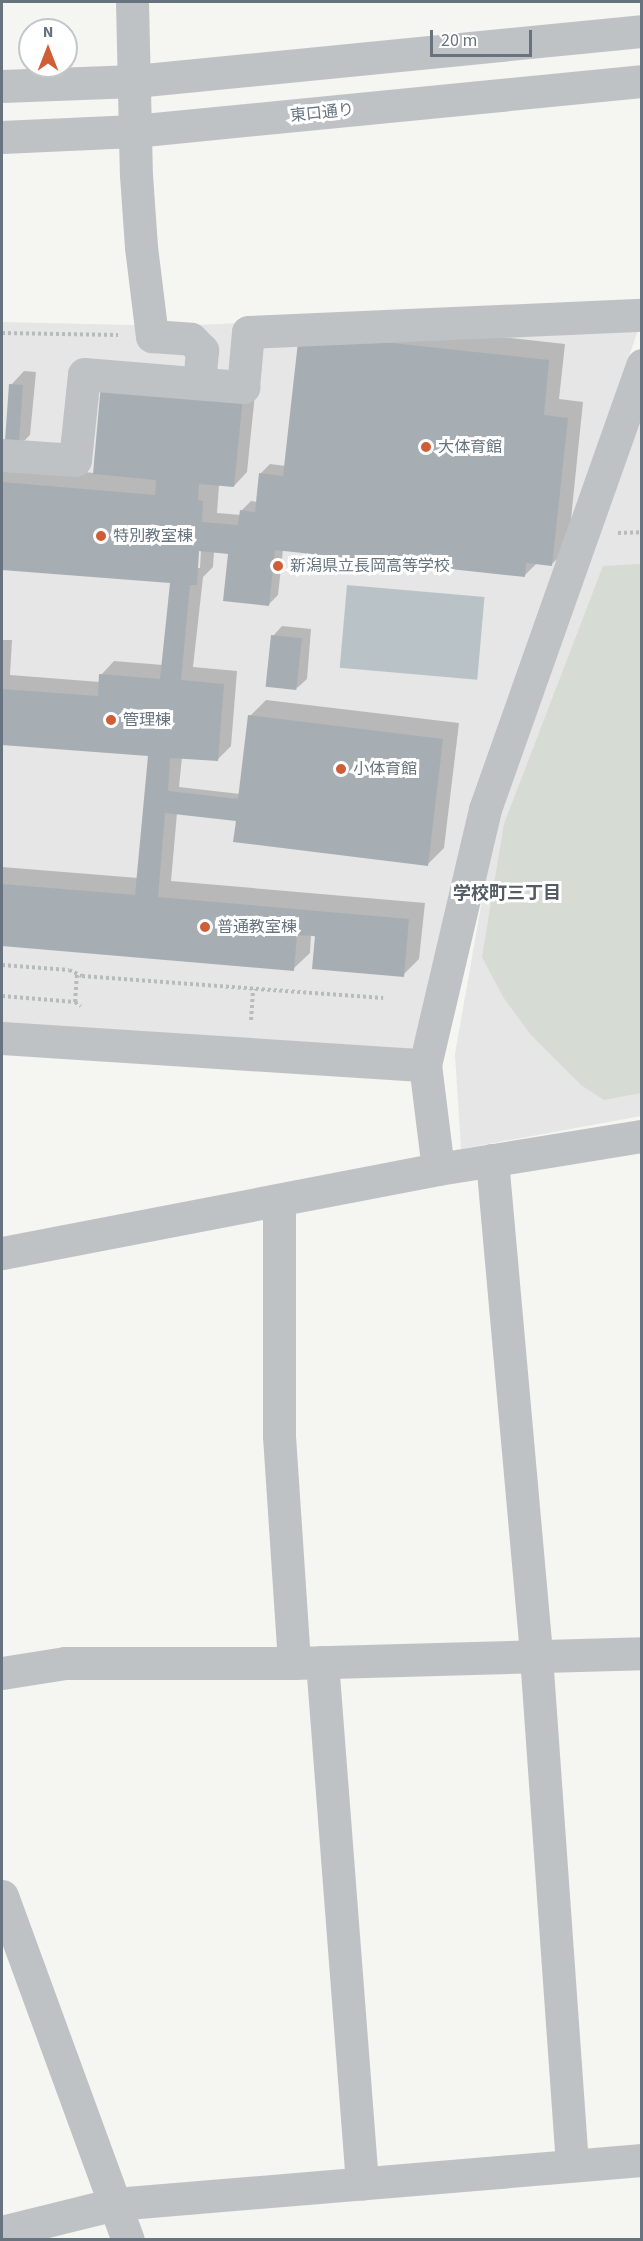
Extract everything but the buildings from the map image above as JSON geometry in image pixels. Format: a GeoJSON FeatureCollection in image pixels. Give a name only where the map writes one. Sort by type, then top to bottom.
{"type":"FeatureCollection","features":[{"type":"Feature","properties":{"kind":"street"},"geometry":{"type":"LineString","coordinates":[[132,2],[134,131],[141,247],[152,336],[191,339],[202,350],[200,383]]}},
{"type":"Feature","properties":{"kind":"street"},"geometry":{"type":"LineString","coordinates":[[2,86],[135,81],[642,31]]}},
{"type":"Feature","properties":{"kind":"street","name":"東口通り"},"geometry":{"type":"LineString","coordinates":[[2,137],[134,131],[642,81]]}},
{"type":"Feature","properties":{"kind":"street"},"geometry":{"type":"LineString","coordinates":[[2,455],[75,460],[84,374],[243,387],[248,332],[642,315]]}},
{"type":"Feature","properties":{"kind":"street"},"geometry":{"type":"LineString","coordinates":[[438,1169],[425,1065],[485,809],[642,365]]}},
{"type":"Feature","properties":{"kind":"street"},"geometry":{"type":"LineString","coordinates":[[2,1038],[425,1065]]}},
{"type":"Feature","properties":{"kind":"street"},"geometry":{"type":"LineString","coordinates":[[2,1253],[279,1202],[438,1169],[642,1136]]}},
{"type":"Feature","properties":{"kind":"street"},"geometry":{"type":"LineString","coordinates":[[492,1160],[536,1656],[572,2165]]}},
{"type":"Feature","properties":{"kind":"street"},"geometry":{"type":"LineString","coordinates":[[279,1202],[279,1436],[308,1662],[362,2183]]}},
{"type":"Feature","properties":{"kind":"street"},"geometry":{"type":"LineString","coordinates":[[2,1673],[65,1663],[308,1662],[642,1653]]}},
{"type":"Feature","properties":{"kind":"street"},"geometry":{"type":"LineString","coordinates":[[2,1896],[128,2240]]}},
{"type":"Feature","properties":{"kind":"street"},"geometry":{"type":"LineString","coordinates":[[2,2232],[115,2204],[642,2160]]}},
{"type":"Feature","properties":{"kind":"path"},"geometry":{"type":"LineString","coordinates":[[2,333],[152,336]]}},
{"type":"Feature","properties":{"kind":"path"},"geometry":{"type":"LineString","coordinates":[[2,965],[69,970],[77,974],[383,998]]}},
{"type":"Feature","properties":{"kind":"path"},"geometry":{"type":"LineString","coordinates":[[75,1002],[77,974]]}},
{"type":"Feature","properties":{"kind":"path"},"geometry":{"type":"LineString","coordinates":[[250,1030],[253,989]]}},
{"type":"Feature","properties":{"kind":"shaded area","name":"新潟県立長岡高等学校"},"geometry":{"type":"Polygon","coordinates":[[[641,304],[641,322],[469,806],[449,925],[411,1052],[2,1026],[2,322],[175,326],[641,304]]]}},
{"type":"Feature","properties":{"kind":"shaded area"},"geometry":{"type":"Polygon","coordinates":[[[641,410],[641,1116],[461,1149],[455,1054],[496,821],[641,410]]]}},
{"type":"Feature","properties":{"kind":"shaded area"},"geometry":{"type":"Polygon","coordinates":[[[641,564],[641,1093],[604,1100],[581,1085],[531,1035],[503,997],[482,957],[504,824],[603,566],[641,564]]]}},
{"type":"Feature","properties":{"kind":"shaded area"},"geometry":{"type":"Polygon","coordinates":[[[347,585],[484,597],[477,680],[340,668],[347,585]]]}},
{"type":"Feature","properties":{"kind":"place","name":"大体育館"},"geometry":{"type":"Point","coordinates":[426,447]}},
{"type":"Feature","properties":{"kind":"place","name":"特別教室棟"},"geometry":{"type":"Point","coordinates":[101,536]}},
{"type":"Feature","properties":{"kind":"place","name":"新潟県立長岡高等学校"},"geometry":{"type":"Point","coordinates":[278,566]}},
{"type":"Feature","properties":{"kind":"place","name":"管理棟"},"geometry":{"type":"Point","coordinates":[111,720]}},
{"type":"Feature","properties":{"kind":"place","name":"小体育館"},"geometry":{"type":"Point","coordinates":[341,769]}},
{"type":"Feature","properties":{"kind":"place","name":"普通教室棟"},"geometry":{"type":"Point","coordinates":[205,927]}},
{"type":"Feature","properties":{"kind":"district","name":"学校町三丁目"},"geometry":{"type":"Point","coordinates":[507,894]}}]}
